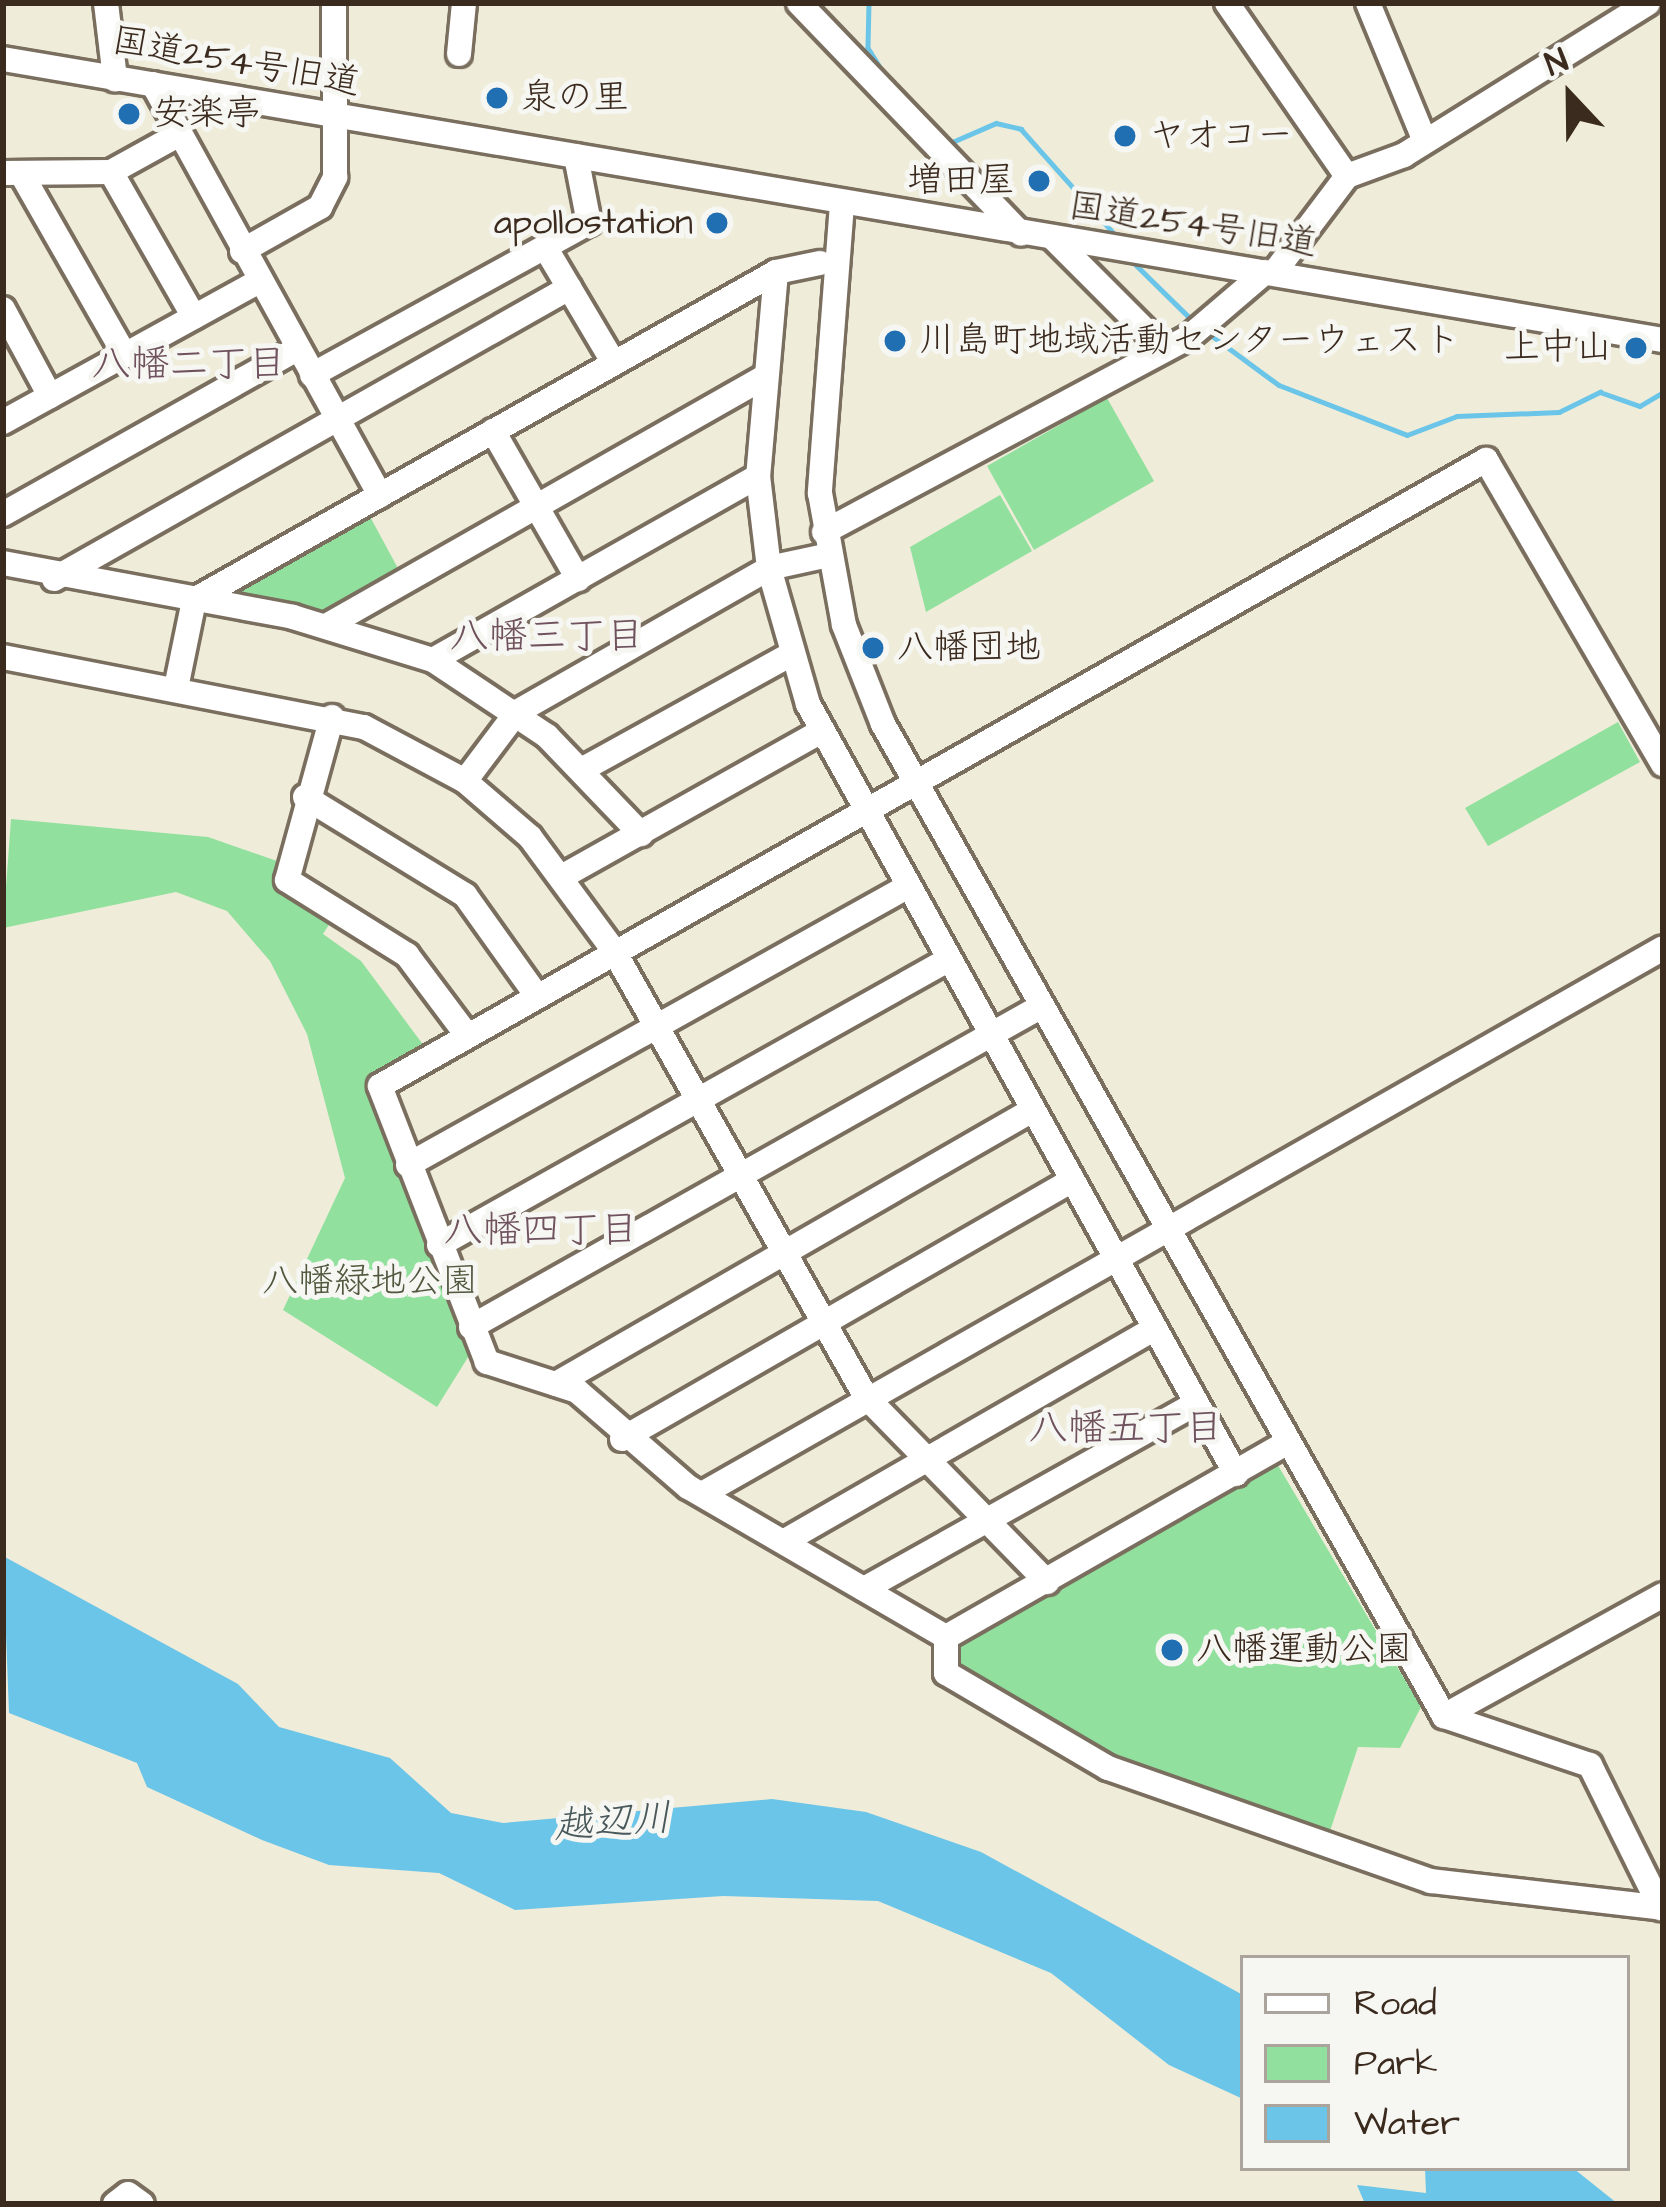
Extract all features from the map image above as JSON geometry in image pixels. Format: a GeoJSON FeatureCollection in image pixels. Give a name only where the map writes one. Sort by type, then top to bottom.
{"type":"FeatureCollection","features":[{"type":"Feature","properties":{"kind":"street"},"geometry":{"type":"LineString","coordinates":[[106,3],[115,79]]}},
{"type":"Feature","properties":{"kind":"street"},"geometry":{"type":"LineString","coordinates":[[242,251],[320,207],[335,177],[340,116],[334,3]]}},
{"type":"Feature","properties":{"kind":"street"},"geometry":{"type":"LineString","coordinates":[[459,54],[464,3]]}},
{"type":"Feature","properties":{"kind":"street"},"geometry":{"type":"LineString","coordinates":[[1227,3],[1346,176]]}},
{"type":"Feature","properties":{"kind":"street"},"geometry":{"type":"LineString","coordinates":[[1368,3],[1425,140]]}},
{"type":"Feature","properties":{"kind":"street"},"geometry":{"type":"LineString","coordinates":[[465,781],[518,712],[769,568],[826,544],[1163,348],[1269,273],[1346,176],[1425,140],[1648,3]]}},
{"type":"Feature","properties":{"kind":"street"},"geometry":{"type":"LineString","coordinates":[[815,8],[1021,234]]}},
{"type":"Feature","properties":{"kind":"street","name":"国道254号旧道"},"geometry":{"type":"LineString","coordinates":[[3,59],[1663,340]]}},
{"type":"Feature","properties":{"kind":"street"},"geometry":{"type":"LineString","coordinates":[[153,84],[380,495]]}},
{"type":"Feature","properties":{"kind":"street"},"geometry":{"type":"LineString","coordinates":[[12,173],[111,172],[178,135]]}},
{"type":"Feature","properties":{"kind":"street"},"geometry":{"type":"LineString","coordinates":[[312,375],[589,223],[576,156]]}},
{"type":"Feature","properties":{"kind":"street"},"geometry":{"type":"LineString","coordinates":[[111,172],[194,317]]}},
{"type":"Feature","properties":{"kind":"street"},"geometry":{"type":"LineString","coordinates":[[12,173],[124,355]]}},
{"type":"Feature","properties":{"kind":"street"},"geometry":{"type":"LineString","coordinates":[[842,204],[820,386],[826,544],[850,645],[913,782],[1444,1716],[1590,1765],[1662,1908]]}},
{"type":"Feature","properties":{"kind":"street"},"geometry":{"type":"LineString","coordinates":[[1055,240],[1163,348]]}},
{"type":"Feature","properties":{"kind":"street"},"geometry":{"type":"LineString","coordinates":[[544,247],[614,362]]}},
{"type":"Feature","properties":{"kind":"street"},"geometry":{"type":"LineString","coordinates":[[176,688],[194,600],[776,272],[820,263]]}},
{"type":"Feature","properties":{"kind":"street"},"geometry":{"type":"LineString","coordinates":[[776,272],[762,378],[758,476],[769,568],[791,654],[820,733],[986,1037],[1236,1474]]}},
{"type":"Feature","properties":{"kind":"street"},"geometry":{"type":"LineString","coordinates":[[3,422],[259,281]]}},
{"type":"Feature","properties":{"kind":"street"},"geometry":{"type":"LineString","coordinates":[[54,579],[569,288]]}},
{"type":"Feature","properties":{"kind":"street"},"geometry":{"type":"LineString","coordinates":[[3,309],[50,396]]}},
{"type":"Feature","properties":{"kind":"street"},"geometry":{"type":"LineString","coordinates":[[3,514],[297,349]]}},
{"type":"Feature","properties":{"kind":"street"},"geometry":{"type":"LineString","coordinates":[[328,625],[762,378]]}},
{"type":"Feature","properties":{"kind":"street"},"geometry":{"type":"LineString","coordinates":[[493,431],[578,578]]}},
{"type":"Feature","properties":{"kind":"street"},"geometry":{"type":"LineString","coordinates":[[946,1637],[702,1495],[622,1439],[556,1384],[487,1362],[380,1086],[1486,460],[1663,764]]}},
{"type":"Feature","properties":{"kind":"street"},"geometry":{"type":"LineString","coordinates":[[433,660],[758,476]]}},
{"type":"Feature","properties":{"kind":"street"},"geometry":{"type":"LineString","coordinates":[[3,562],[54,579],[328,625],[433,660],[518,712],[583,769],[641,834]]}},
{"type":"Feature","properties":{"kind":"street"},"geometry":{"type":"LineString","coordinates":[[583,769],[791,654]]}},
{"type":"Feature","properties":{"kind":"street"},"geometry":{"type":"LineString","coordinates":[[3,656],[332,717],[465,781],[565,875],[614,951],[866,1397],[1047,1582]]}},
{"type":"Feature","properties":{"kind":"street"},"geometry":{"type":"LineString","coordinates":[[332,717],[305,797],[287,880],[407,955],[466,1034]]}},
{"type":"Feature","properties":{"kind":"street"},"geometry":{"type":"LineString","coordinates":[[565,875],[820,733]]}},
{"type":"Feature","properties":{"kind":"street"},"geometry":{"type":"LineString","coordinates":[[305,797],[466,896],[538,995]]}},
{"type":"Feature","properties":{"kind":"street"},"geometry":{"type":"LineString","coordinates":[[408,1165],[905,888]]}},
{"type":"Feature","properties":{"kind":"street"},"geometry":{"type":"LineString","coordinates":[[702,1495],[866,1397],[1663,948]]}},
{"type":"Feature","properties":{"kind":"street"},"geometry":{"type":"LineString","coordinates":[[439,1245],[946,961]]}},
{"type":"Feature","properties":{"kind":"street"},"geometry":{"type":"LineString","coordinates":[[471,1327],[1040,1007]]}},
{"type":"Feature","properties":{"kind":"street"},"geometry":{"type":"LineString","coordinates":[[556,1384],[1029,1112]]}},
{"type":"Feature","properties":{"kind":"street"},"geometry":{"type":"LineString","coordinates":[[622,1439],[1069,1182]]}},
{"type":"Feature","properties":{"kind":"street"},"geometry":{"type":"LineString","coordinates":[[785,1541],[1153,1329]]}},
{"type":"Feature","properties":{"kind":"street"},"geometry":{"type":"LineString","coordinates":[[864,1588],[1195,1404]]}},
{"type":"Feature","properties":{"kind":"street"},"geometry":{"type":"LineString","coordinates":[[946,1637],[1288,1442]]}},
{"type":"Feature","properties":{"kind":"street"},"geometry":{"type":"LineString","coordinates":[[1444,1716],[1663,1595]]}},
{"type":"Feature","properties":{"kind":"street"},"geometry":{"type":"LineString","coordinates":[[946,1637],[946,1673],[1108,1768],[1431,1881],[1662,1908]]}},
{"type":"Feature","properties":{"kind":"street"},"geometry":{"type":"LineString","coordinates":[[116,2204],[128,2194],[142,2204]]}},
{"type":"Feature","properties":{"kind":"green space"},"geometry":{"type":"Polygon","coordinates":[[[1107,398],[1154,481],[1034,550],[987,466],[1107,398]]]}},
{"type":"Feature","properties":{"kind":"green space"},"geometry":{"type":"Polygon","coordinates":[[[1000,495],[1032,551],[926,612],[910,547],[1000,495]]]}},
{"type":"Feature","properties":{"kind":"green space"},"geometry":{"type":"Polygon","coordinates":[[[367,511],[401,574],[324,616],[233,599],[231,587],[367,511]]]}},
{"type":"Feature","properties":{"kind":"green space"},"geometry":{"type":"Polygon","coordinates":[[[1618,722],[1640,762],[1488,846],[1465,808],[1618,722]]]}},
{"type":"Feature","properties":{"kind":"green space","name":"八幡緑地公園"},"geometry":{"type":"Polygon","coordinates":[[[11,819],[208,837],[277,861],[272,880],[339,909],[323,934],[361,961],[427,1050],[366,1083],[470,1354],[437,1407],[283,1310],[345,1178],[307,1034],[270,961],[227,911],[176,892],[3,928],[11,819]]]}},
{"type":"Feature","properties":{"kind":"green space","name":"八幡運動公園"},"geometry":{"type":"Polygon","coordinates":[[[1276,1462],[1421,1707],[1400,1748],[1358,1747],[1328,1837],[1054,1731],[958,1673],[956,1642],[1276,1462]]]}},
{"type":"Feature","properties":{"kind":"water","name":"越辺川"},"geometry":{"type":"Polygon","coordinates":[[[3,1556],[238,1684],[279,1727],[390,1758],[451,1813],[503,1823],[772,1799],[866,1812],[981,1852],[1240,1993],[1240,2098],[1169,2065],[1051,1973],[878,1901],[723,1896],[515,1910],[439,1873],[329,1865],[262,1840],[147,1787],[137,1763],[9,1713],[3,1556]]]}},
{"type":"Feature","properties":{"kind":"water"},"geometry":{"type":"Polygon","coordinates":[[[1425,2171],[1577,2171],[1618,2204],[1365,2204],[1357,2185],[1426,2193],[1425,2171]]]}},
{"type":"Feature","properties":{"kind":"waterway"},"geometry":{"type":"LineString","coordinates":[[869,3],[868,48],[889,81]]}},
{"type":"Feature","properties":{"kind":"waterway"},"geometry":{"type":"LineString","coordinates":[[943,136],[950,143],[996,123],[1021,129],[1118,238]]}},
{"type":"Feature","properties":{"kind":"waterway"},"geometry":{"type":"LineString","coordinates":[[1129,258],[1193,321]]}},
{"type":"Feature","properties":{"kind":"waterway"},"geometry":{"type":"LineString","coordinates":[[1207,332],[1279,385],[1407,435],[1457,416],[1559,412],[1600,392],[1640,406],[1663,392]]}},
{"type":"Feature","properties":{"kind":"place","name":"泉の里"},"geometry":{"type":"Point","coordinates":[497,98]}},
{"type":"Feature","properties":{"kind":"place","name":"安楽亭"},"geometry":{"type":"Point","coordinates":[129,114]}},
{"type":"Feature","properties":{"kind":"place","name":"ヤオコー"},"geometry":{"type":"Point","coordinates":[1125,136]}},
{"type":"Feature","properties":{"kind":"place","name":"増田屋"},"geometry":{"type":"Point","coordinates":[1039,181]}},
{"type":"Feature","properties":{"kind":"place","name":"apollostation"},"geometry":{"type":"Point","coordinates":[717,223]}},
{"type":"Feature","properties":{"kind":"place","name":"川島町地域活動センターウェスト"},"geometry":{"type":"Point","coordinates":[895,341]}},
{"type":"Feature","properties":{"kind":"place","name":"上中山"},"geometry":{"type":"Point","coordinates":[1636,348]}},
{"type":"Feature","properties":{"kind":"place","name":"八幡団地"},"geometry":{"type":"Point","coordinates":[873,648]}},
{"type":"Feature","properties":{"kind":"place","name":"八幡運動公園"},"geometry":{"type":"Point","coordinates":[1172,1650]}},
{"type":"Feature","properties":{"kind":"district","name":"八幡二丁目"},"geometry":{"type":"Point","coordinates":[189,365]}},
{"type":"Feature","properties":{"kind":"district","name":"八幡三丁目"},"geometry":{"type":"Point","coordinates":[547,637]}},
{"type":"Feature","properties":{"kind":"district","name":"八幡四丁目"},"geometry":{"type":"Point","coordinates":[541,1231]}},
{"type":"Feature","properties":{"kind":"district","name":"八幡五丁目"},"geometry":{"type":"Point","coordinates":[1126,1429]}}]}
